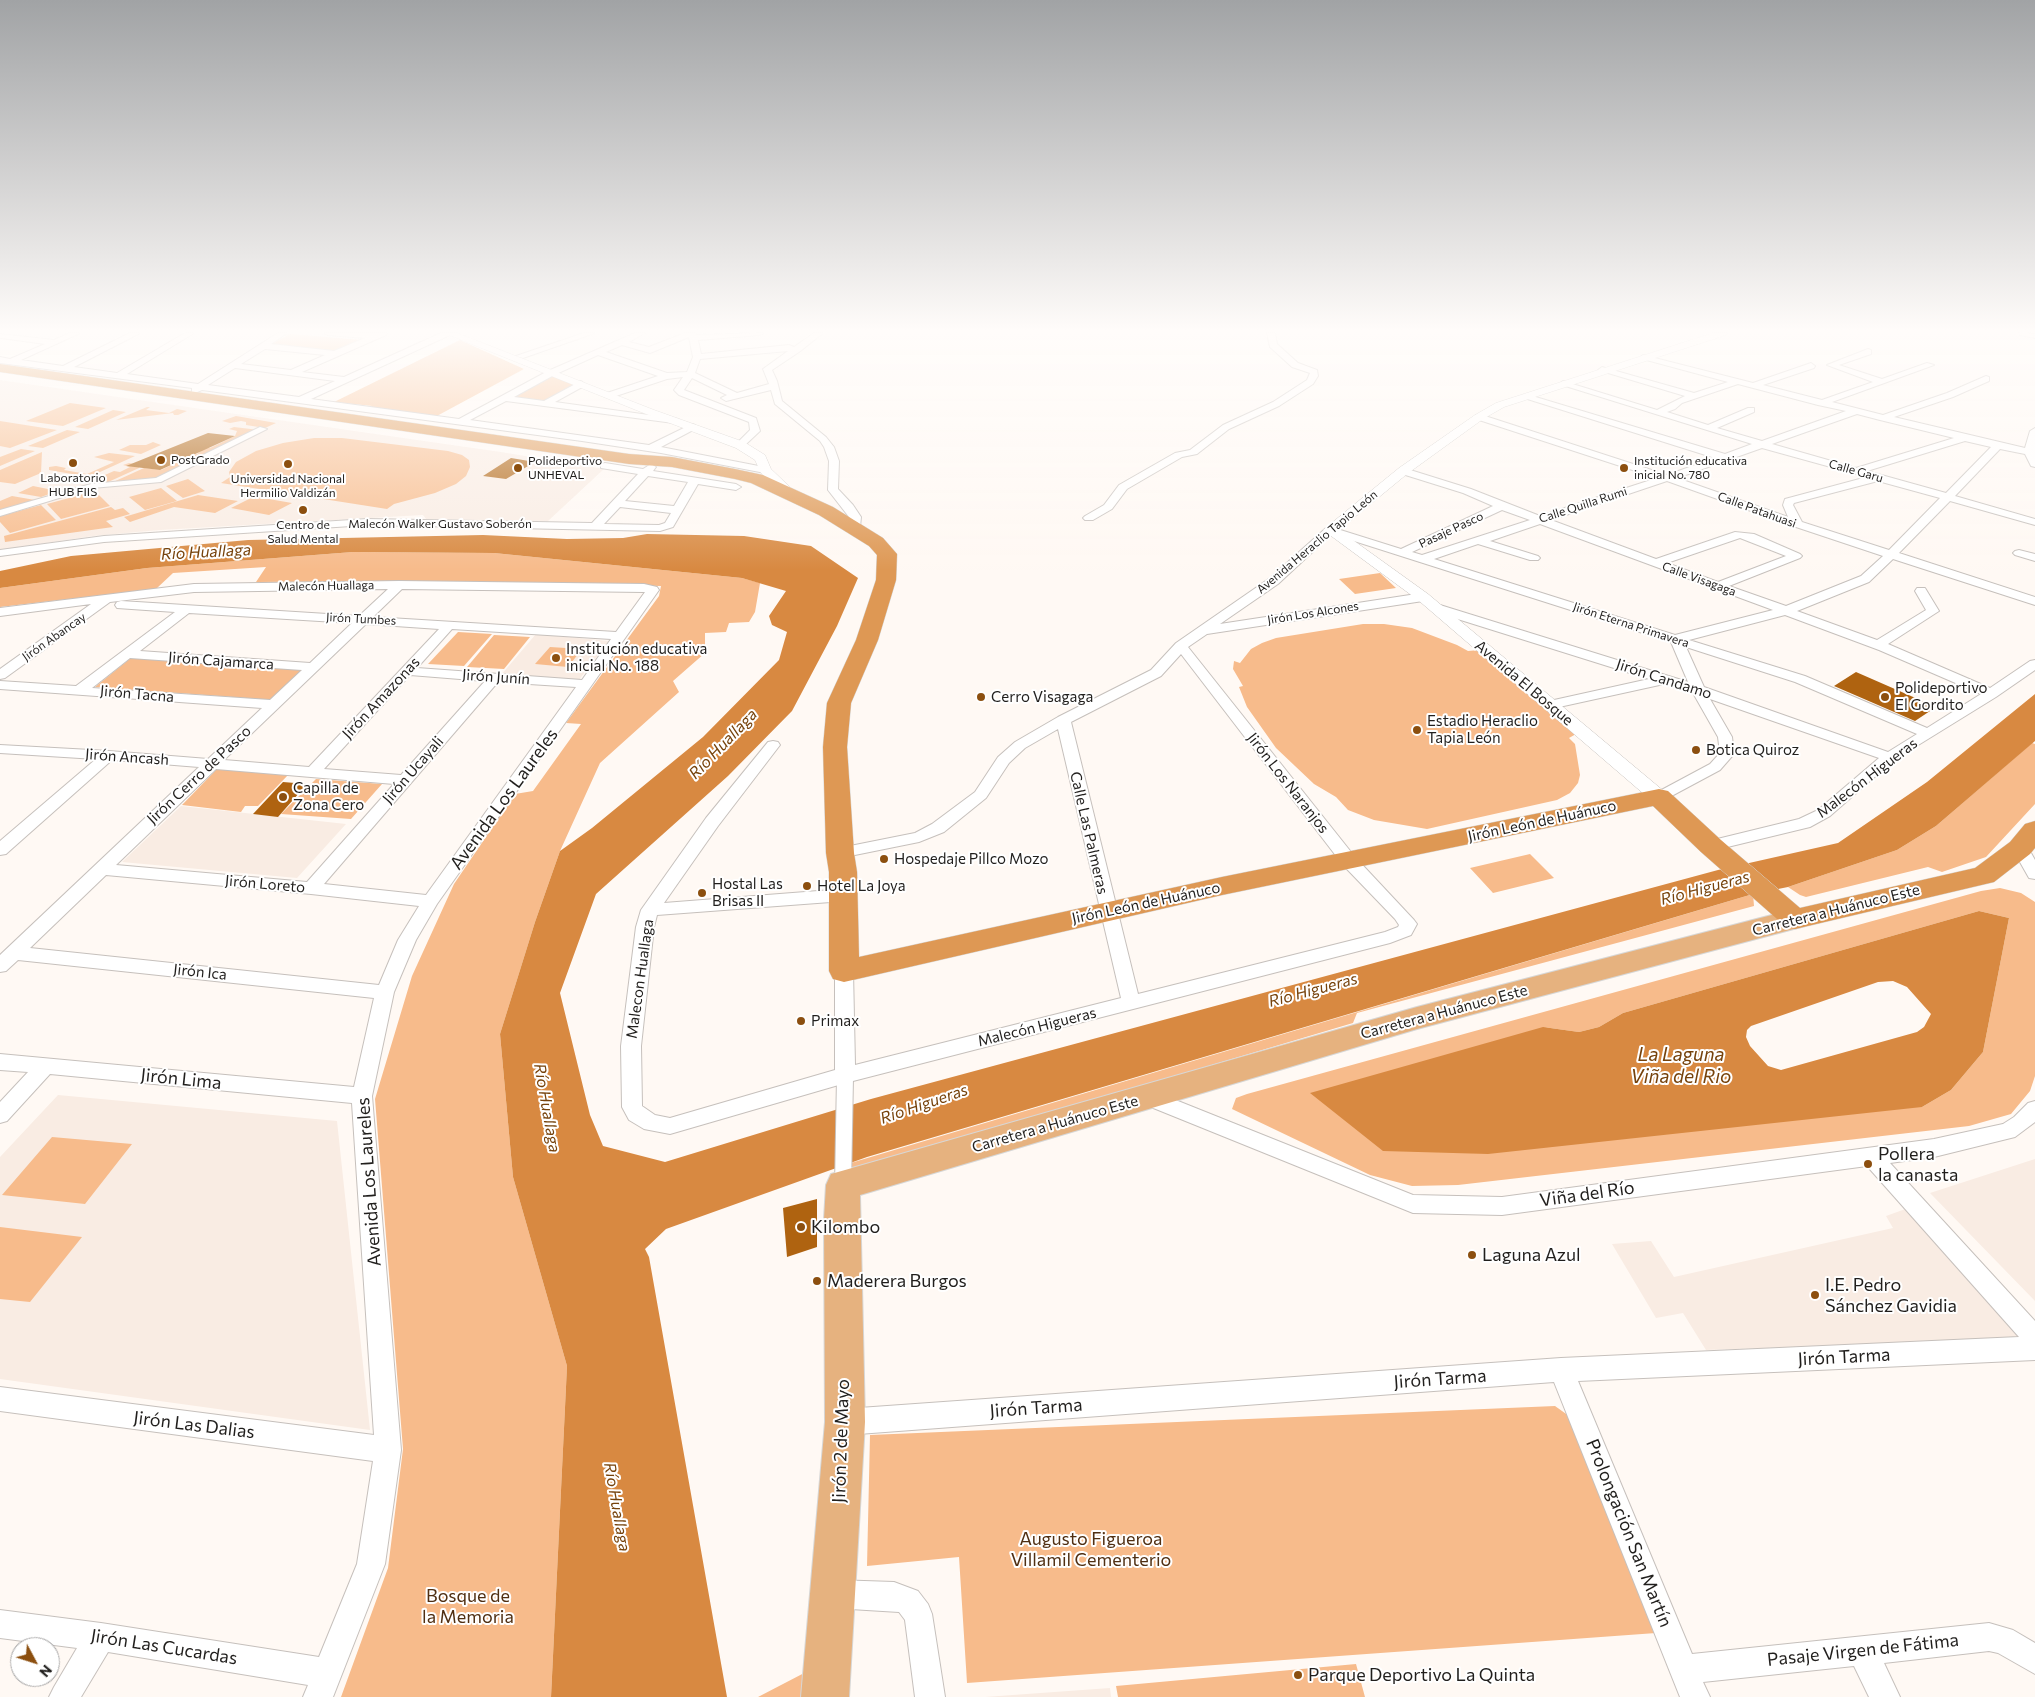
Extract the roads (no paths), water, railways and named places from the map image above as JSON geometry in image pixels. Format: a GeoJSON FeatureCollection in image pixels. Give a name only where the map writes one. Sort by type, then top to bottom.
{"type":"FeatureCollection","features":[{"type":"Feature","properties":{"kind":"highway"},"geometry":{"type":"LineString","coordinates":[[310,412],[629,459],[654,455],[757,479],[826,511],[876,542],[887,554],[886,580],[867,640],[839,703],[835,747],[844,894],[844,971]]}},
{"type":"Feature","properties":{"kind":"highway","name":"Jirón León de Huánuco"},"geometry":{"type":"LineString","coordinates":[[844,971],[1107,911],[1658,797]]}},
{"type":"Feature","properties":{"kind":"highway","name":"Avenida El Bosque"},"geometry":{"type":"LineString","coordinates":[[1658,797],[1795,919]]}},
{"type":"Feature","properties":{"kind":"highway","name":"Carretera a Huánuco Este"},"geometry":{"type":"LineString","coordinates":[[1795,919],[1984,875],[2030,836]]}},
{"type":"Feature","properties":{"kind":"main road","name":"Carretera a Huánuco Este"},"geometry":{"type":"LineString","coordinates":[[843,1176],[1148,1097],[1418,1018],[1795,919]]}},
{"type":"Feature","properties":{"kind":"main road","name":"Jirón 2 de Mayo"},"geometry":{"type":"LineString","coordinates":[[825,1697],[845,1422],[843,1176]]}},
{"type":"Feature","properties":{"kind":"street"},"geometry":{"type":"LineString","coordinates":[[386,412],[500,427],[654,455],[765,470]]}},
{"type":"Feature","properties":{"kind":"street"},"geometry":{"type":"LineString","coordinates":[[442,432],[479,412]]}},
{"type":"Feature","properties":{"kind":"street"},"geometry":{"type":"LineString","coordinates":[[610,412],[678,422]]}},
{"type":"Feature","properties":{"kind":"street"},"geometry":{"type":"LineString","coordinates":[[652,412],[740,445],[761,458],[765,470],[788,492]]}},
{"type":"Feature","properties":{"kind":"street"},"geometry":{"type":"LineString","coordinates":[[729,412],[754,422],[755,431],[740,445]]}},
{"type":"Feature","properties":{"kind":"street"},"geometry":{"type":"LineString","coordinates":[[790,412],[823,439],[829,447],[834,461],[833,490],[849,507],[855,518],[854,528]]}},
{"type":"Feature","properties":{"kind":"street"},"geometry":{"type":"LineString","coordinates":[[1088,518],[1108,507],[1123,487],[1134,480],[1179,455],[1193,452],[1226,428],[1259,412]]}},
{"type":"Feature","properties":{"kind":"street","name":"Avenida Heraclio Tapio León"},"geometry":{"type":"LineString","coordinates":[[840,853],[919,837],[938,828],[981,795],[1003,760],[1020,745],[1063,720],[1152,676],[1180,646],[1274,580],[1330,530],[1404,471],[1487,412]]}},
{"type":"Feature","properties":{"kind":"street"},"geometry":{"type":"LineString","coordinates":[[1576,412],[1724,457]]}},
{"type":"Feature","properties":{"kind":"street"},"geometry":{"type":"LineString","coordinates":[[1708,428],[1746,412]]}},
{"type":"Feature","properties":{"kind":"street","name":"Calle Quilla Rumi"},"geometry":{"type":"LineString","coordinates":[[1423,559],[1667,478],[1853,412]]}},
{"type":"Feature","properties":{"kind":"street"},"geometry":{"type":"LineString","coordinates":[[1861,412],[2029,452]]}},
{"type":"Feature","properties":{"kind":"street"},"geometry":{"type":"LineString","coordinates":[[1883,418],[1900,412]]}},
{"type":"Feature","properties":{"kind":"street","name":"Calle Garu"},"geometry":{"type":"LineString","coordinates":[[1657,413],[2035,522]]}},
{"type":"Feature","properties":{"kind":"street","name":"Calle Patahuasi"},"geometry":{"type":"LineString","coordinates":[[1479,417],[1667,478],[1891,555],[2035,600]]}},
{"type":"Feature","properties":{"kind":"street"},"geometry":{"type":"LineString","coordinates":[[483,437],[500,427]]}},
{"type":"Feature","properties":{"kind":"street"},"geometry":{"type":"LineString","coordinates":[[596,526],[644,472],[654,455],[692,427]]}},
{"type":"Feature","properties":{"kind":"street"},"geometry":{"type":"LineString","coordinates":[[0,513],[92,486],[158,480],[263,430]]}},
{"type":"Feature","properties":{"kind":"street"},"geometry":{"type":"LineString","coordinates":[[2035,431],[2029,452],[2035,464]]}},
{"type":"Feature","properties":{"kind":"street"},"geometry":{"type":"LineString","coordinates":[[1857,471],[1964,438]]}},
{"type":"Feature","properties":{"kind":"street"},"geometry":{"type":"LineString","coordinates":[[1676,639],[1785,611],[1865,579],[1998,446]]}},
{"type":"Feature","properties":{"kind":"street"},"geometry":{"type":"LineString","coordinates":[[605,466],[736,487]]}},
{"type":"Feature","properties":{"kind":"street","name":"Calle Visagaga"},"geometry":{"type":"LineString","coordinates":[[1404,471],[1467,491],[1538,520],[1878,645],[1991,694]]}},
{"type":"Feature","properties":{"kind":"street"},"geometry":{"type":"LineString","coordinates":[[1797,524],[1788,505],[1789,501],[1878,477]]}},
{"type":"Feature","properties":{"kind":"street"},"geometry":{"type":"LineString","coordinates":[[670,523],[695,480]]}},
{"type":"Feature","properties":{"kind":"street"},"geometry":{"type":"LineString","coordinates":[[616,503],[677,510]]}},
{"type":"Feature","properties":{"kind":"street","name":"Pasaje Pasco"},"geometry":{"type":"LineString","coordinates":[[1401,553],[1502,506]]}},
{"type":"Feature","properties":{"kind":"street","name":"Malecón Walker Gustavo Soberón"},"geometry":{"type":"LineString","coordinates":[[0,553],[104,539],[367,522],[660,528],[667,527],[670,523]]}},
{"type":"Feature","properties":{"kind":"street","name":"Jirón Eterna Primavera"},"geometry":{"type":"LineString","coordinates":[[1330,530],[1800,679],[1927,732]]}},
{"type":"Feature","properties":{"kind":"street","name":"Avenida El Bosque"},"geometry":{"type":"LineString","coordinates":[[1330,530],[1430,602],[1658,797]]}},
{"type":"Feature","properties":{"kind":"street"},"geometry":{"type":"LineString","coordinates":[[1655,563],[1739,534],[1750,536],[1796,556],[1718,586]]}},
{"type":"Feature","properties":{"kind":"street"},"geometry":{"type":"LineString","coordinates":[[1476,540],[1534,558]]}},
{"type":"Feature","properties":{"kind":"street"},"geometry":{"type":"LineString","coordinates":[[2019,553],[2035,558]]}},
{"type":"Feature","properties":{"kind":"street","name":"Malecón Huallaga"},"geometry":{"type":"LineString","coordinates":[[2,612],[105,601],[194,588],[399,585],[644,588],[653,590]]}},
{"type":"Feature","properties":{"kind":"street","name":"Jirón Cerro de Pasco"},"geometry":{"type":"LineString","coordinates":[[0,966],[399,585]]}},
{"type":"Feature","properties":{"kind":"street","name":"Avenida Los Laureles"},"geometry":{"type":"LineString","coordinates":[[322,1685],[371,1564],[388,1450],[362,1096],[385,992],[407,940],[430,901],[653,590]]}},
{"type":"Feature","properties":{"kind":"street"},"geometry":{"type":"LineString","coordinates":[[1878,645],[1933,611],[1921,591]]}},
{"type":"Feature","properties":{"kind":"street","name":"Jirón Tumbes"},"geometry":{"type":"LineString","coordinates":[[105,601],[620,636]]}},
{"type":"Feature","properties":{"kind":"street","name":"Jirón Abancay"},"geometry":{"type":"LineString","coordinates":[[0,675],[105,601]]}},
{"type":"Feature","properties":{"kind":"street","name":"Jirón Los Alcones"},"geometry":{"type":"LineString","coordinates":[[1203,631],[1430,602]]}},
{"type":"Feature","properties":{"kind":"street","name":"Jirón Candamo"},"geometry":{"type":"LineString","coordinates":[[1430,602],[1698,690],[1889,757]]}},
{"type":"Feature","properties":{"kind":"street"},"geometry":{"type":"LineString","coordinates":[[80,690],[188,608]]}},
{"type":"Feature","properties":{"kind":"street","name":"Jirón Amazonas"},"geometry":{"type":"LineString","coordinates":[[314,772],[450,624]]}},
{"type":"Feature","properties":{"kind":"street","name":"Jirón León de Huánuco"},"geometry":{"type":"LineString","coordinates":[[1658,797],[1715,767],[1727,754],[1725,737],[1698,690],[1676,639]]}},
{"type":"Feature","properties":{"kind":"street","name":"Jirón Los Naranjos"},"geometry":{"type":"LineString","coordinates":[[1180,646],[1349,861],[1401,915]]}},
{"type":"Feature","properties":{"kind":"street","name":"Jirón Cajamarca"},"geometry":{"type":"LineString","coordinates":[[127,654],[314,667]]}},
{"type":"Feature","properties":{"kind":"street","name":"Malecón Higueras"},"geometry":{"type":"LineString","coordinates":[[1717,851],[1804,823],[1824,813],[1889,757],[1991,694],[2035,664]]}},
{"type":"Feature","properties":{"kind":"street","name":"Jirón Junín"},"geometry":{"type":"LineString","coordinates":[[406,671],[587,684]]}},
{"type":"Feature","properties":{"kind":"street","name":"Jirón Ucayali"},"geometry":{"type":"LineString","coordinates":[[311,888],[496,676]]}},
{"type":"Feature","properties":{"kind":"street"},"geometry":{"type":"LineString","coordinates":[[1550,705],[1665,680]]}},
{"type":"Feature","properties":{"kind":"street","name":"Jirón Tacna"},"geometry":{"type":"LineString","coordinates":[[0,685],[274,705]]}},
{"type":"Feature","properties":{"kind":"street","name":"Calle Las Palmeras"},"geometry":{"type":"LineString","coordinates":[[1063,720],[1107,911],[1131,1004]]}},
{"type":"Feature","properties":{"kind":"street","name":"Malecon Huallaga"},"geometry":{"type":"LineString","coordinates":[[651,1124],[636,1114],[632,1107],[631,1046],[645,927],[650,910],[712,822],[773,745]]}},
{"type":"Feature","properties":{"kind":"street","name":"Jirón Ancash"},"geometry":{"type":"LineString","coordinates":[[4,753],[109,756],[404,780]]}},
{"type":"Feature","properties":{"kind":"street"},"geometry":{"type":"LineString","coordinates":[[0,850],[109,756]]}},
{"type":"Feature","properties":{"kind":"street"},"geometry":{"type":"LineString","coordinates":[[2030,836],[2035,874]]}},
{"type":"Feature","properties":{"kind":"street","name":"Jirón Loreto"},"geometry":{"type":"LineString","coordinates":[[100,869],[430,901]]}},
{"type":"Feature","properties":{"kind":"street"},"geometry":{"type":"LineString","coordinates":[[650,910],[844,894]]}},
{"type":"Feature","properties":{"kind":"street","name":"Malecón Higueras"},"geometry":{"type":"LineString","coordinates":[[651,1124],[670,1126],[845,1078],[1390,937],[1405,931],[1408,924],[1401,915]]}},
{"type":"Feature","properties":{"kind":"street","name":"Jirón Ica"},"geometry":{"type":"LineString","coordinates":[[14,953],[385,992]]}},
{"type":"Feature","properties":{"kind":"street"},"geometry":{"type":"LineString","coordinates":[[843,1176],[845,1078],[844,971]]}},
{"type":"Feature","properties":{"kind":"street","name":"Jirón Lima"},"geometry":{"type":"LineString","coordinates":[[0,1062],[362,1096]]}},
{"type":"Feature","properties":{"kind":"street"},"geometry":{"type":"LineString","coordinates":[[0,1115],[46,1066]]}},
{"type":"Feature","properties":{"kind":"street","name":"Viña del Río"},"geometry":{"type":"LineString","coordinates":[[1148,1097],[1413,1204],[1502,1206],[1934,1148],[2008,1131],[2035,1109]]}},
{"type":"Feature","properties":{"kind":"street"},"geometry":{"type":"LineString","coordinates":[[1871,1156],[2035,1338]]}},
{"type":"Feature","properties":{"kind":"street","name":"Jirón Tarma"},"geometry":{"type":"LineString","coordinates":[[845,1422],[1561,1370],[2035,1348]]}},
{"type":"Feature","properties":{"kind":"street","name":"Prolongación San Martín"},"geometry":{"type":"LineString","coordinates":[[1561,1370],[1695,1697]]}},
{"type":"Feature","properties":{"kind":"street","name":"Jirón Las Dalias"},"geometry":{"type":"LineString","coordinates":[[0,1399],[388,1450]]}},
{"type":"Feature","properties":{"kind":"street"},"geometry":{"type":"LineString","coordinates":[[832,1594],[894,1596],[908,1601],[918,1614],[930,1697]]}},
{"type":"Feature","properties":{"kind":"street","name":"Jirón Las Cucardas"},"geometry":{"type":"LineString","coordinates":[[0,1624],[101,1637],[322,1685]]}},
{"type":"Feature","properties":{"kind":"street"},"geometry":{"type":"LineString","coordinates":[[64,1697],[101,1637]]}},
{"type":"Feature","properties":{"kind":"street","name":"Pasaje Virgen de Fátima"},"geometry":{"type":"LineString","coordinates":[[1685,1669],[1989,1637],[2003,1640],[2035,1658]]}},
{"type":"Feature","properties":{"kind":"street"},"geometry":{"type":"LineString","coordinates":[[1862,1650],[1886,1697]]}},
{"type":"Feature","properties":{"kind":"water"},"geometry":{"type":"Polygon","coordinates":[[[647,534],[744,536],[811,546],[858,578],[837,626],[792,711],[728,776],[596,894],[560,993],[590,1115],[603,1146],[665,1162],[871,1099],[1718,870],[1838,843],[1927,782],[2035,694],[2035,741],[1936,826],[1897,850],[1788,887],[1753,894],[867,1157],[666,1229],[645,1249],[649,1257],[727,1697],[551,1697],[567,1366],[513,1177],[500,1034],[535,922],[560,851],[592,828],[703,737],[779,660],[787,632],[772,625],[769,616],[786,591],[742,578],[494,553],[353,552],[147,568],[0,588],[0,571],[71,556],[248,540],[483,535],[567,539],[623,538],[647,534]]]}},
{"type":"Feature","properties":{"kind":"water","name":"La Laguna Viña del Rio"},"geometry":{"type":"Polygon","coordinates":[[[1979,911],[2009,918],[1983,1052],[1951,1090],[1922,1107],[1488,1154],[1383,1151],[1310,1093],[1543,1027],[1579,1032],[1599,1027],[1623,1013],[1979,911]],[[1893,981],[1878,982],[1751,1026],[1747,1030],[1746,1037],[1750,1046],[1768,1066],[1781,1070],[1917,1032],[1924,1027],[1931,1014],[1907,987],[1893,981]]]}},
{"type":"Feature","properties":{"kind":"place","name":"PostGrado"},"geometry":{"type":"Point","coordinates":[161,460]}},
{"type":"Feature","properties":{"kind":"place","name":"Laboratorio HUB FIIS"},"geometry":{"type":"Point","coordinates":[73,463]}},
{"type":"Feature","properties":{"kind":"place","name":"Universidad Nacional Hermilio Valdizán"},"geometry":{"type":"Point","coordinates":[288,464]}},
{"type":"Feature","properties":{"kind":"place","name":"Polideportivo UNHEVAL"},"geometry":{"type":"Point","coordinates":[518,468]}},
{"type":"Feature","properties":{"kind":"place","name":"Institución educativa inicial No. 780"},"geometry":{"type":"Point","coordinates":[1624,468]}},
{"type":"Feature","properties":{"kind":"place","name":"Centro de Salud Mental"},"geometry":{"type":"Point","coordinates":[303,510]}},
{"type":"Feature","properties":{"kind":"place","name":"Institución educativa inicial No. 188"},"geometry":{"type":"Point","coordinates":[556,658]}},
{"type":"Feature","properties":{"kind":"place","name":"Cerro Visagaga"},"geometry":{"type":"Point","coordinates":[981,697]}},
{"type":"Feature","properties":{"kind":"place","name":"Polideportivo El Gordito"},"geometry":{"type":"Point","coordinates":[1885,697]}},
{"type":"Feature","properties":{"kind":"place","name":"Estadio Heraclio Tapia León"},"geometry":{"type":"Point","coordinates":[1417,730]}},
{"type":"Feature","properties":{"kind":"place","name":"Botica Quiroz"},"geometry":{"type":"Point","coordinates":[1696,750]}},
{"type":"Feature","properties":{"kind":"place","name":"Capilla de Zona Cero"},"geometry":{"type":"Point","coordinates":[283,797]}},
{"type":"Feature","properties":{"kind":"place","name":"Hospedaje Pillco Mozo"},"geometry":{"type":"Point","coordinates":[884,859]}},
{"type":"Feature","properties":{"kind":"place","name":"Hotel La Joya"},"geometry":{"type":"Point","coordinates":[807,886]}},
{"type":"Feature","properties":{"kind":"place","name":"Hostal Las Brisas II"},"geometry":{"type":"Point","coordinates":[702,893]}},
{"type":"Feature","properties":{"kind":"place","name":"Primax"},"geometry":{"type":"Point","coordinates":[801,1021]}},
{"type":"Feature","properties":{"kind":"place","name":"Pollera la canasta"},"geometry":{"type":"Point","coordinates":[1868,1164]}},
{"type":"Feature","properties":{"kind":"place","name":"Kilombo"},"geometry":{"type":"Point","coordinates":[801,1227]}},
{"type":"Feature","properties":{"kind":"place","name":"Laguna Azul"},"geometry":{"type":"Point","coordinates":[1472,1255]}},
{"type":"Feature","properties":{"kind":"place","name":"Maderera Burgos"},"geometry":{"type":"Point","coordinates":[817,1281]}},
{"type":"Feature","properties":{"kind":"place","name":"I.E. Pedro Sánchez Gavidia"},"geometry":{"type":"Point","coordinates":[1815,1295]}},
{"type":"Feature","properties":{"kind":"place","name":"Parque Deportivo La Quinta"},"geometry":{"type":"Point","coordinates":[1298,1675]}},
{"type":"Feature","properties":{"kind":"water label","name":"Río Huallaga"},"geometry":{"type":"Point","coordinates":[206,552]}},
{"type":"Feature","properties":{"kind":"water label","name":"Río Huallaga"},"geometry":{"type":"Point","coordinates":[723,744]}},
{"type":"Feature","properties":{"kind":"water label","name":"Río Higueras"},"geometry":{"type":"Point","coordinates":[1705,888]}},
{"type":"Feature","properties":{"kind":"water label","name":"Río Higueras"},"geometry":{"type":"Point","coordinates":[1313,990]}},
{"type":"Feature","properties":{"kind":"water label","name":"Río Higueras"},"geometry":{"type":"Point","coordinates":[924,1104]}},
{"type":"Feature","properties":{"kind":"water label","name":"Río Huallaga"},"geometry":{"type":"Point","coordinates":[547,1108]}},
{"type":"Feature","properties":{"kind":"water label","name":"Río Huallaga"},"geometry":{"type":"Point","coordinates":[617,1507]}},
{"type":"Feature","properties":{"kind":"park label","name":"Augusto Figueroa Villamil Cementerio"},"geometry":{"type":"Point","coordinates":[1091,1549]}},
{"type":"Feature","properties":{"kind":"park label","name":"Bosque de la Memoria"},"geometry":{"type":"Point","coordinates":[468,1606]}}]}
